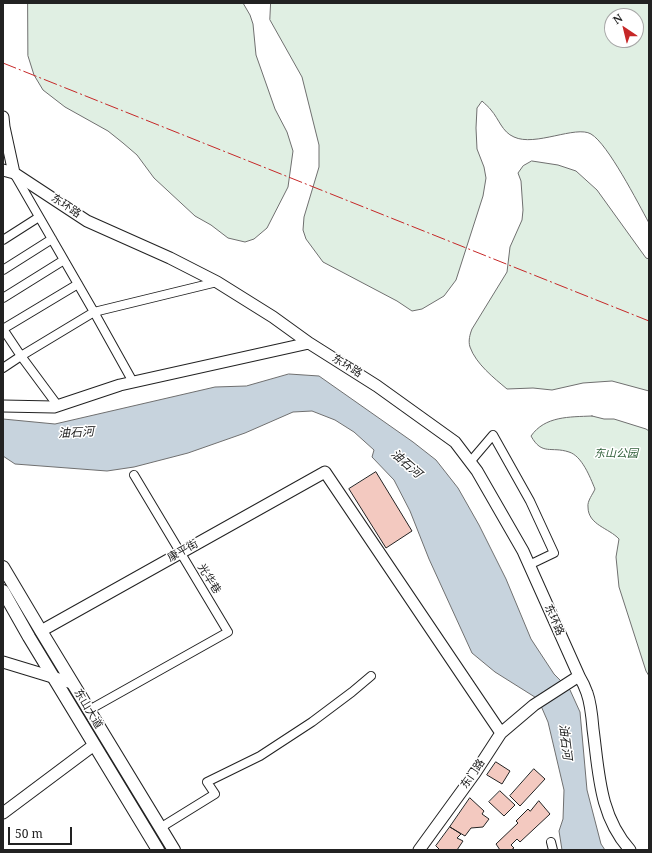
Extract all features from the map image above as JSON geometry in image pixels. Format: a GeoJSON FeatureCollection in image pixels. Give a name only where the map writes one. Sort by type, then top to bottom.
{"type":"FeatureCollection","features":[{"type":"Feature","properties":{"kind":"main road","name":"东山大道"},"geometry":{"type":"LineString","coordinates":[[3,566],[88,710],[174,850]]}},
{"type":"Feature","properties":{"kind":"main road","name":"东山大道"},"geometry":{"type":"LineString","coordinates":[[3,591],[53,677],[158,850]]}},
{"type":"Feature","properties":{"kind":"street"},"geometry":{"type":"LineString","coordinates":[[3,117],[8,171],[39,217],[133,382]]}},
{"type":"Feature","properties":{"kind":"street","name":"东环路"},"geometry":{"type":"LineString","coordinates":[[8,171],[87,220],[170,258],[217,282],[377,386],[455,442],[481,478],[523,551],[575,678],[588,693],[598,777],[605,806],[613,826],[630,850]]}},
{"type":"Feature","properties":{"kind":"street"},"geometry":{"type":"LineString","coordinates":[[3,240],[39,217]]}},
{"type":"Feature","properties":{"kind":"street"},"geometry":{"type":"LineString","coordinates":[[3,270],[52,239]]}},
{"type":"Feature","properties":{"kind":"street"},"geometry":{"type":"LineString","coordinates":[[3,298],[64,260]]}},
{"type":"Feature","properties":{"kind":"street"},"geometry":{"type":"LineString","coordinates":[[3,368],[94,312],[217,282]]}},
{"type":"Feature","properties":{"kind":"street"},"geometry":{"type":"LineString","coordinates":[[58,406],[3,329],[78,284]]}},
{"type":"Feature","properties":{"kind":"street"},"geometry":{"type":"LineString","coordinates":[[3,406],[54,407],[120,385],[309,343]]}},
{"type":"Feature","properties":{"kind":"street"},"geometry":{"type":"LineString","coordinates":[[470,462],[493,435],[530,501],[554,553],[530,565]]}},
{"type":"Feature","properties":{"kind":"street","name":"康平街"},"geometry":{"type":"LineString","coordinates":[[41,631],[325,472],[501,733]]}},
{"type":"Feature","properties":{"kind":"street","name":"光华巷"},"geometry":{"type":"LineString","coordinates":[[88,710],[228,632],[134,475]]}},
{"type":"Feature","properties":{"kind":"street"},"geometry":{"type":"LineString","coordinates":[[3,662],[72,683]]}},
{"type":"Feature","properties":{"kind":"street"},"geometry":{"type":"LineString","coordinates":[[160,828],[214,794],[207,782],[260,756],[312,722],[371,676]]}},
{"type":"Feature","properties":{"kind":"street","name":"东门路"},"geometry":{"type":"LineString","coordinates":[[419,850],[501,733],[534,705],[575,678]]}},
{"type":"Feature","properties":{"kind":"street"},"geometry":{"type":"LineString","coordinates":[[3,812],[94,745]]}},
{"type":"Feature","properties":{"kind":"green space"},"geometry":{"type":"Polygon","coordinates":[[[28,3],[243,3],[253,24],[256,55],[275,109],[287,132],[293,151],[288,187],[267,228],[254,239],[245,242],[228,238],[211,225],[195,216],[154,178],[137,155],[108,131],[65,107],[43,90],[34,75],[28,56],[28,3]]]}},
{"type":"Feature","properties":{"kind":"green space"},"geometry":{"type":"Polygon","coordinates":[[[271,3],[649,3],[649,223],[614,161],[606,149],[591,134],[576,132],[533,139],[514,137],[506,132],[494,114],[482,101],[477,108],[477,149],[484,167],[486,178],[483,196],[456,280],[444,296],[422,309],[412,311],[397,301],[323,262],[306,239],[303,230],[304,217],[319,167],[319,145],[302,77],[270,20],[271,3]]]}},
{"type":"Feature","properties":{"kind":"green space"},"geometry":{"type":"Polygon","coordinates":[[[532,161],[558,165],[576,171],[597,190],[646,258],[649,259],[649,391],[612,381],[583,383],[552,390],[533,388],[507,389],[476,359],[469,342],[471,331],[507,272],[510,247],[522,220],[523,210],[521,181],[518,173],[523,166],[532,161]]]}},
{"type":"Feature","properties":{"kind":"green space","name":"东山公园"},"geometry":{"type":"Polygon","coordinates":[[[592,416],[604,419],[614,419],[649,431],[649,676],[646,671],[619,587],[616,557],[619,539],[591,518],[588,502],[595,489],[588,473],[582,462],[574,454],[563,450],[543,448],[535,442],[531,436],[537,429],[550,421],[566,417],[592,416]]]}},
{"type":"Feature","properties":{"kind":"water","name":"油石河"},"geometry":{"type":"Polygon","coordinates":[[[289,374],[319,376],[413,442],[436,460],[458,488],[479,525],[506,579],[531,639],[554,674],[570,690],[580,712],[587,790],[601,844],[605,850],[562,850],[559,831],[563,819],[564,790],[548,722],[538,699],[495,672],[472,653],[429,559],[410,511],[394,480],[372,457],[374,450],[354,432],[335,420],[312,411],[293,412],[245,433],[188,453],[134,467],[107,471],[15,464],[3,456],[3,419],[55,424],[215,387],[246,386],[289,374]]]}},
{"type":"Feature","properties":{"kind":"building"},"geometry":{"type":"Polygon","coordinates":[[[376,472],[412,531],[386,548],[349,489],[376,472]]]}},
{"type":"Feature","properties":{"kind":"building"},"geometry":{"type":"Polygon","coordinates":[[[496,762],[510,771],[502,784],[487,775],[496,762]]]}},
{"type":"Feature","properties":{"kind":"building"},"geometry":{"type":"Polygon","coordinates":[[[534,769],[545,779],[520,806],[510,796],[534,769]]]}},
{"type":"Feature","properties":{"kind":"building"},"geometry":{"type":"Polygon","coordinates":[[[500,791],[515,805],[504,816],[489,802],[500,791]]]}},
{"type":"Feature","properties":{"kind":"building"},"geometry":{"type":"Polygon","coordinates":[[[470,798],[484,811],[482,814],[489,819],[483,827],[471,828],[465,836],[450,827],[470,798]]]}},
{"type":"Feature","properties":{"kind":"building"},"geometry":{"type":"Polygon","coordinates":[[[539,801],[550,814],[520,842],[517,839],[511,845],[514,848],[511,850],[500,850],[496,844],[518,823],[516,821],[528,809],[530,811],[539,801]]]}},
{"type":"Feature","properties":{"kind":"building"},"geometry":{"type":"Polygon","coordinates":[[[450,827],[461,834],[457,838],[463,841],[457,850],[440,850],[436,846],[450,827]]]}},
{"type":"Feature","properties":{"kind":"power"},"geometry":{"type":"LineString","coordinates":[[3,63],[649,321]]}}]}
